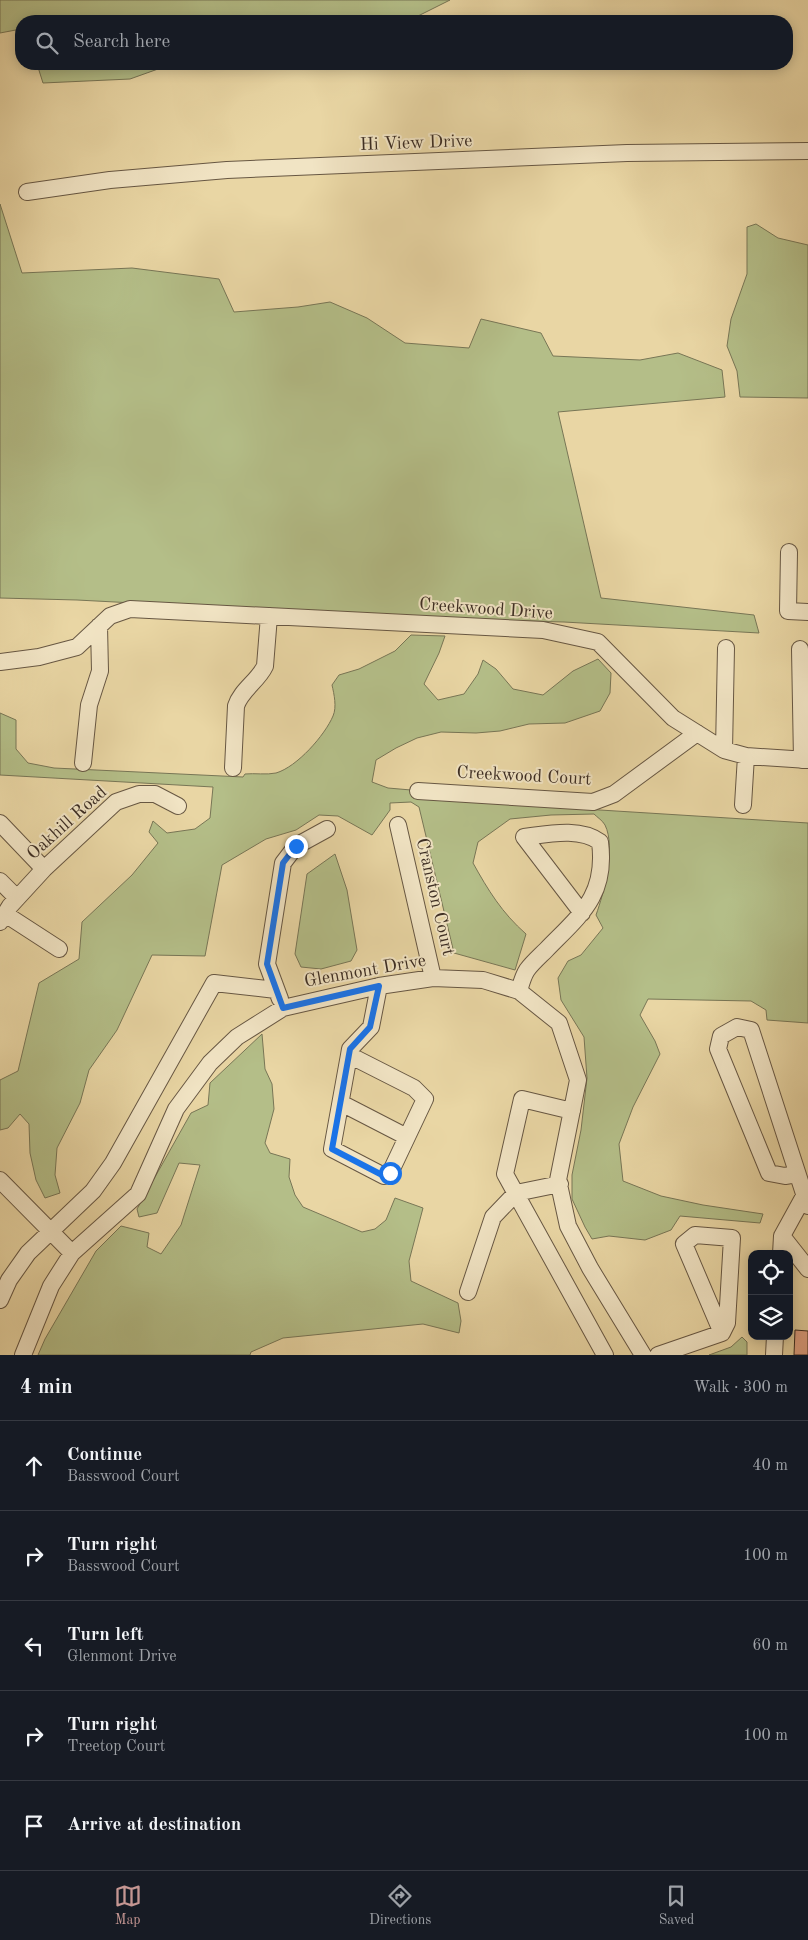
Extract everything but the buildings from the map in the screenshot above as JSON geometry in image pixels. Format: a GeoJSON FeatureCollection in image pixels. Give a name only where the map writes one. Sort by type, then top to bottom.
{"type":"FeatureCollection","features":[{"type":"Feature","properties":{"kind":"street","name":"Hi View Drive"},"geometry":{"type":"LineString","coordinates":[[27,192],[110,180],[219,171],[644,152],[808,151]]}},
{"type":"Feature","properties":{"kind":"street"},"geometry":{"type":"LineString","coordinates":[[789,552],[788,611],[808,612]]}},
{"type":"Feature","properties":{"kind":"street","name":"Creekwood Drive"},"geometry":{"type":"LineString","coordinates":[[0,662],[39,657],[77,647],[110,616],[130,609],[543,630],[598,642],[673,718],[724,750],[746,756],[805,760]]}},
{"type":"Feature","properties":{"kind":"street"},"geometry":{"type":"LineString","coordinates":[[233,768],[236,706],[239,697],[262,672],[265,666],[269,616]]}},
{"type":"Feature","properties":{"kind":"street"},"geometry":{"type":"LineString","coordinates":[[83,763],[89,705],[100,671],[99,626]]}},
{"type":"Feature","properties":{"kind":"street"},"geometry":{"type":"LineString","coordinates":[[724,750],[726,648]]}},
{"type":"Feature","properties":{"kind":"street"},"geometry":{"type":"LineString","coordinates":[[800,649],[805,760]]}},
{"type":"Feature","properties":{"kind":"street","name":"Creekwood Court"},"geometry":{"type":"LineString","coordinates":[[418,791],[593,802],[614,794],[697,733]]}},
{"type":"Feature","properties":{"kind":"street"},"geometry":{"type":"LineString","coordinates":[[743,805],[746,756]]}},
{"type":"Feature","properties":{"kind":"street","name":"Oakhill Road"},"geometry":{"type":"LineString","coordinates":[[2,918],[17,898],[44,869],[116,802],[139,794],[155,794],[178,806]]}},
{"type":"Feature","properties":{"kind":"street"},"geometry":{"type":"LineString","coordinates":[[0,823],[44,869]]}},
{"type":"Feature","properties":{"kind":"street","name":"Cranston Court"},"geometry":{"type":"LineString","coordinates":[[398,825],[433,978]]}},
{"type":"Feature","properties":{"kind":"street"},"geometry":{"type":"LineString","coordinates":[[283,1008],[267,964],[283,863],[296,846],[327,829]]}},
{"type":"Feature","properties":{"kind":"street"},"geometry":{"type":"LineString","coordinates":[[518,991],[527,970],[582,913],[592,899],[600,881],[602,856],[600,842],[592,836],[565,833],[524,837],[582,913]]}},
{"type":"Feature","properties":{"kind":"street"},"geometry":{"type":"LineString","coordinates":[[0,881],[17,898]]}},
{"type":"Feature","properties":{"kind":"street"},"geometry":{"type":"LineString","coordinates":[[2,918],[59,949]]}},
{"type":"Feature","properties":{"kind":"street","name":"Glenmont Drive"},"geometry":{"type":"LineString","coordinates":[[23,1355],[51,1286],[72,1253],[138,1194],[176,1108],[210,1063],[237,1037],[283,1008],[379,986],[433,978],[483,980],[518,991],[559,1023],[578,1080],[558,1180],[568,1226],[590,1268],[643,1355]]}},
{"type":"Feature","properties":{"kind":"street"},"geometry":{"type":"LineString","coordinates":[[0,1300],[9,1280],[28,1253],[93,1191],[113,1163],[214,983],[276,990]]}},
{"type":"Feature","properties":{"kind":"street"},"geometry":{"type":"LineString","coordinates":[[349,1055],[414,1088],[425,1099],[390,1173],[384,1176],[332,1149],[350,1049],[370,1027],[379,986]]}},
{"type":"Feature","properties":{"kind":"street"},"geometry":{"type":"LineString","coordinates":[[781,1250],[782,1236],[806,1200],[751,1030],[737,1027],[721,1036],[718,1049],[769,1173],[785,1176],[797,1174]]}},
{"type":"Feature","properties":{"kind":"street"},"geometry":{"type":"LineString","coordinates":[[572,1111],[522,1099],[505,1174],[605,1355]]}},
{"type":"Feature","properties":{"kind":"street"},"geometry":{"type":"LineString","coordinates":[[340,1102],[407,1137]]}},
{"type":"Feature","properties":{"kind":"street"},"geometry":{"type":"LineString","coordinates":[[0,1180],[72,1253]]}},
{"type":"Feature","properties":{"kind":"street"},"geometry":{"type":"LineString","coordinates":[[468,1292],[493,1217],[516,1193],[560,1184]]}},
{"type":"Feature","properties":{"kind":"street"},"geometry":{"type":"LineString","coordinates":[[658,1355],[722,1334],[727,1323],[732,1238],[695,1235],[684,1244],[722,1334]]}},
{"type":"Feature","properties":{"kind":"street"},"geometry":{"type":"LineString","coordinates":[[782,1236],[808,1269]]}},
{"type":"Feature","properties":{"kind":"street"},"geometry":{"type":"LineString","coordinates":[[774,1355],[775,1340]]}},
{"type":"Feature","properties":{"kind":"green space"},"geometry":{"type":"Polygon","coordinates":[[[0,0],[450,0],[420,15],[15,15],[15,30],[0,33],[0,0]]]}},
{"type":"Feature","properties":{"kind":"green space"},"geometry":{"type":"Polygon","coordinates":[[[39,70],[155,70],[130,79],[43,83],[39,70]]]}},
{"type":"Feature","properties":{"kind":"green space"},"geometry":{"type":"Polygon","coordinates":[[[0,204],[22,273],[132,268],[219,279],[234,312],[298,307],[330,302],[367,318],[405,343],[469,348],[481,319],[541,333],[553,356],[640,360],[678,353],[722,370],[725,397],[558,412],[601,598],[754,615],[759,633],[564,622],[419,618],[77,600],[0,598],[0,204]]]}},
{"type":"Feature","properties":{"kind":"green space"},"geometry":{"type":"Polygon","coordinates":[[[756,224],[778,238],[808,245],[808,398],[740,397],[737,371],[727,346],[731,319],[747,274],[747,227],[756,224]]]}},
{"type":"Feature","properties":{"kind":"green space"},"geometry":{"type":"Polygon","coordinates":[[[411,635],[445,636],[424,684],[438,700],[464,694],[478,674],[483,660],[496,669],[513,689],[543,695],[573,671],[598,659],[611,673],[610,693],[600,711],[565,723],[529,724],[500,731],[476,733],[441,732],[417,738],[376,760],[372,782],[388,788],[411,790],[424,799],[808,823],[808,1023],[767,1020],[766,1010],[751,1001],[648,999],[640,1015],[660,1054],[633,1107],[619,1144],[623,1181],[661,1196],[703,1205],[763,1214],[760,1223],[680,1216],[671,1230],[645,1240],[609,1236],[592,1239],[572,1199],[572,1175],[581,1130],[587,1078],[584,1037],[561,1000],[558,978],[568,961],[581,955],[603,928],[596,915],[608,870],[609,845],[605,825],[594,814],[551,815],[510,819],[478,842],[473,863],[496,901],[526,934],[515,970],[454,953],[419,807],[411,802],[390,803],[390,810],[372,835],[338,816],[319,815],[296,830],[266,839],[222,865],[205,956],[152,955],[117,1030],[89,1070],[80,1103],[57,1148],[55,1175],[60,1193],[45,1198],[36,1180],[30,1153],[29,1124],[20,1114],[8,1128],[0,1130],[0,1080],[18,1071],[39,983],[79,959],[82,922],[132,875],[158,843],[149,832],[153,821],[167,833],[195,829],[210,818],[213,787],[0,775],[0,713],[16,720],[16,749],[28,763],[54,768],[243,777],[245,774],[276,773],[293,764],[324,732],[335,709],[332,685],[339,675],[359,669],[395,651],[411,635]]]}},
{"type":"Feature","properties":{"kind":"green space"},"geometry":{"type":"Polygon","coordinates":[[[335,854],[347,890],[357,950],[351,961],[321,969],[301,967],[295,954],[307,874],[335,854]]]}},
{"type":"Feature","properties":{"kind":"green space"},"geometry":{"type":"Polygon","coordinates":[[[262,1034],[265,1069],[272,1084],[274,1109],[265,1143],[270,1153],[290,1159],[289,1177],[295,1195],[303,1207],[362,1232],[375,1229],[386,1220],[395,1198],[423,1208],[409,1261],[411,1281],[458,1303],[461,1321],[459,1333],[423,1324],[283,1338],[251,1352],[250,1355],[38,1355],[45,1339],[96,1251],[121,1226],[149,1233],[147,1247],[161,1254],[181,1225],[200,1165],[179,1163],[157,1213],[139,1217],[137,1209],[191,1113],[208,1105],[210,1083],[262,1034]]]}},
{"type":"Feature","properties":{"kind":"green space"},"geometry":{"type":"Polygon","coordinates":[[[742,1337],[747,1342],[747,1355],[709,1355],[731,1347],[742,1337]]]}},
{"type":"Feature","properties":{"kind":"route"},"geometry":{"type":"LineString","coordinates":[[296,846],[283,863],[267,964],[283,1008],[379,986],[370,1027],[350,1049],[332,1149],[384,1176],[390,1173]]}}]}
